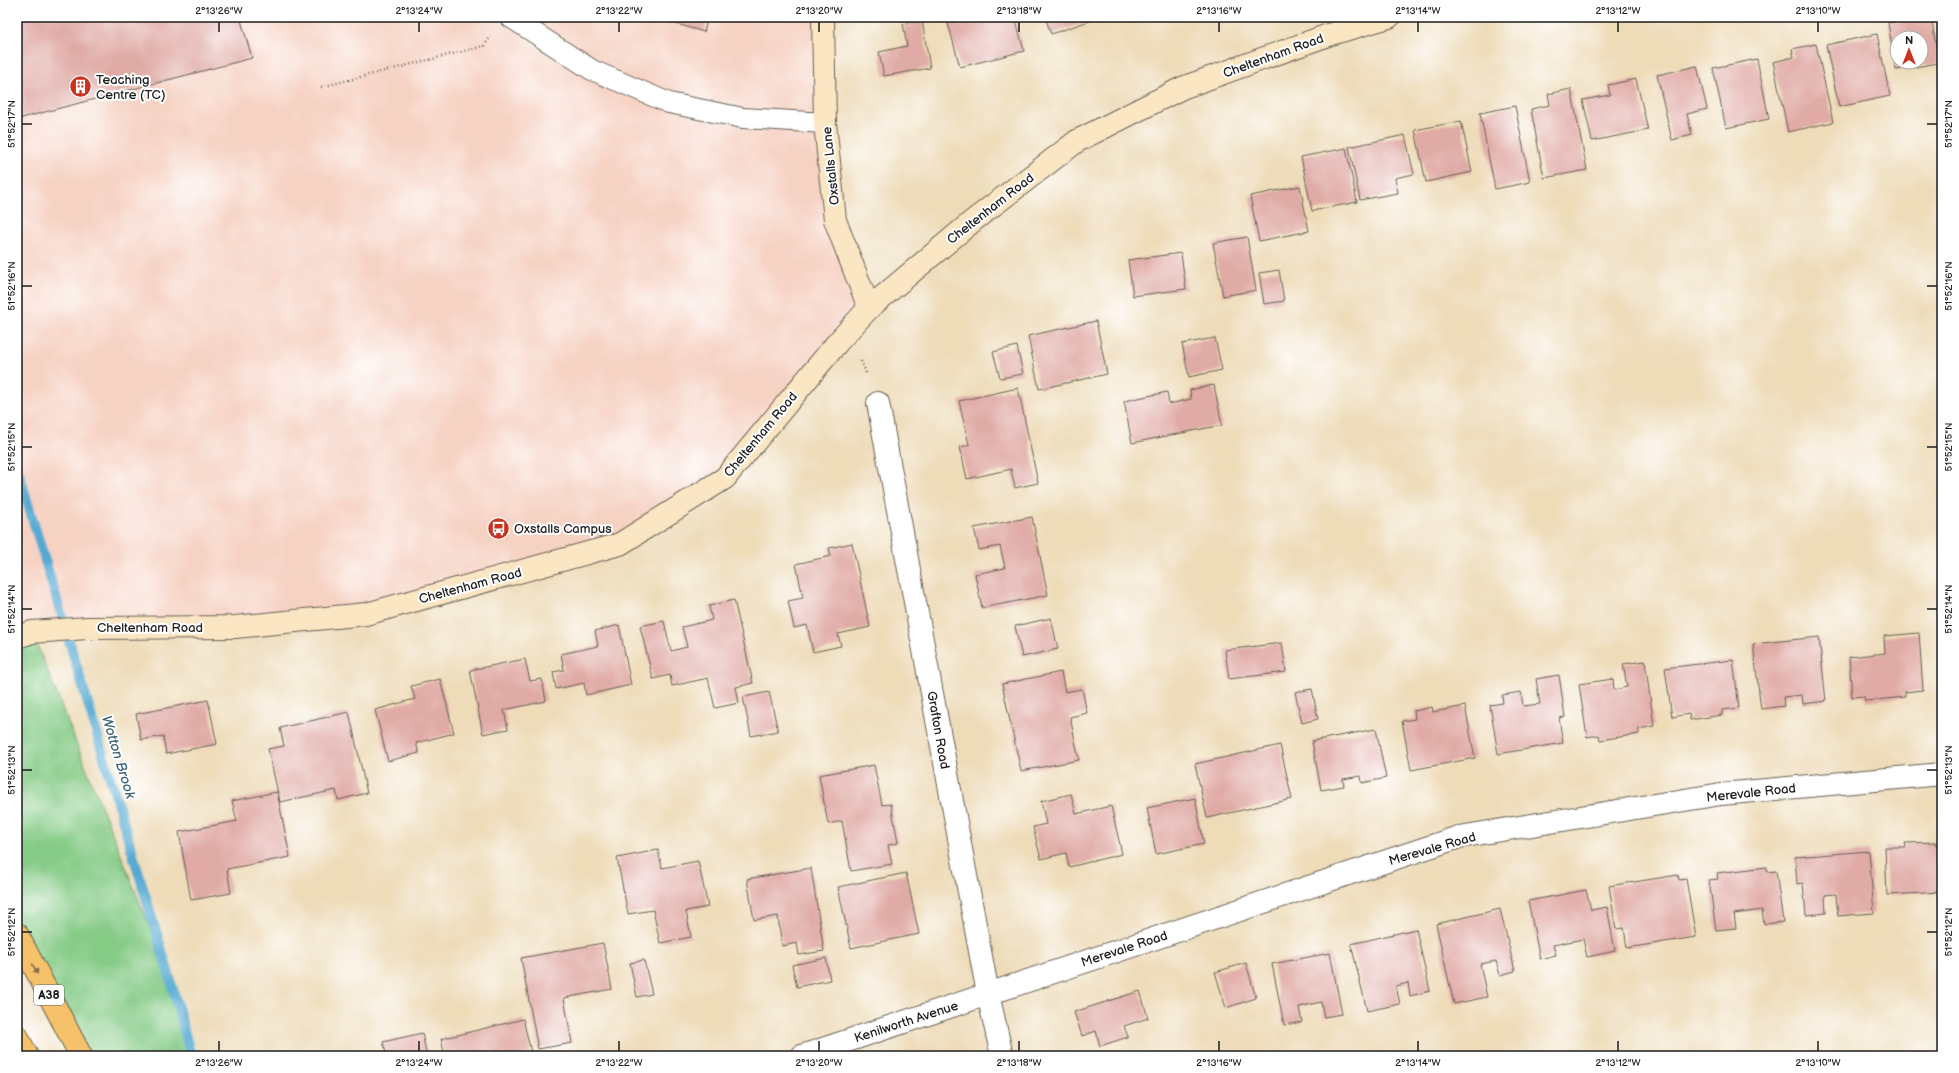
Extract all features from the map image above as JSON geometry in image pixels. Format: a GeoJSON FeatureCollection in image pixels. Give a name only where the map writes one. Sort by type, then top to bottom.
{"type":"FeatureCollection","features":[{"type":"Feature","properties":{"kind":"main road","name":"Oxstalls Lane"},"geometry":{"type":"LineString","coordinates":[[823,17],[825,123],[835,220],[869,308]]}},
{"type":"Feature","properties":{"kind":"main road","name":"Cheltenham Road"},"geometry":{"type":"LineString","coordinates":[[25,634],[87,628],[235,627],[366,614],[620,544],[725,478],[848,330],[869,308],[974,220],[1076,141],[1182,88],[1331,34],[1389,17]]}},
{"type":"Feature","properties":{"kind":"main road","name":"A38"},"geometry":{"type":"LineString","coordinates":[[17,934],[81,1056]]}},
{"type":"Feature","properties":{"kind":"main road"},"geometry":{"type":"LineString","coordinates":[[17,1036],[27,1056]]}},
{"type":"Feature","properties":{"kind":"street","name":"Grafton Road"},"geometry":{"type":"LineString","coordinates":[[878,403],[988,994],[1002,1056]]}},
{"type":"Feature","properties":{"kind":"street","name":"Merevale Road"},"geometry":{"type":"LineString","coordinates":[[988,994],[1459,837],[1720,794],[1942,774]]}},
{"type":"Feature","properties":{"kind":"street","name":"Kenilworth Avenue"},"geometry":{"type":"LineString","coordinates":[[802,1056],[988,994]]}},
{"type":"Feature","properties":{"kind":"lane"},"geometry":{"type":"LineString","coordinates":[[510,17],[592,70],[669,103],[743,118],[825,123]]}},
{"type":"Feature","properties":{"kind":"path"},"geometry":{"type":"LineString","coordinates":[[321,86],[484,46],[492,34]]}},
{"type":"Feature","properties":{"kind":"path"},"geometry":{"type":"LineString","coordinates":[[848,330],[878,403]]}},
{"type":"Feature","properties":{"kind":"shaded area"},"geometry":{"type":"Polygon","coordinates":[[[17,17],[823,17],[835,220],[869,308],[725,478],[620,544],[366,614],[17,637],[17,17]]]}},
{"type":"Feature","properties":{"kind":"green space"},"geometry":{"type":"Polygon","coordinates":[[[32,632],[170,978],[191,1056],[81,1056],[17,934],[17,637],[32,632]]]}},
{"type":"Feature","properties":{"kind":"building","name":"Teaching Centre (TC)"},"geometry":{"type":"Polygon","coordinates":[[[17,17],[240,17],[252,58],[18,119],[17,17]]]}},
{"type":"Feature","properties":{"kind":"building"},"geometry":{"type":"Polygon","coordinates":[[[653,17],[708,17],[704,32],[653,17]]]}},
{"type":"Feature","properties":{"kind":"building"},"geometry":{"type":"Polygon","coordinates":[[[971,17],[1015,17],[1024,51],[960,67],[948,23],[971,17]]]}},
{"type":"Feature","properties":{"kind":"building"},"geometry":{"type":"Polygon","coordinates":[[[1045,17],[1101,17],[1051,34],[1045,17]]]}},
{"type":"Feature","properties":{"kind":"building"},"geometry":{"type":"Polygon","coordinates":[[[1919,17],[1931,17],[1939,63],[1929,65],[1929,30],[1889,30],[1888,23],[1919,17]]]}},
{"type":"Feature","properties":{"kind":"building"},"geometry":{"type":"Polygon","coordinates":[[[922,20],[930,68],[884,76],[879,52],[907,46],[903,24],[922,20]]]}},
{"type":"Feature","properties":{"kind":"building"},"geometry":{"type":"Polygon","coordinates":[[[1877,34],[1890,96],[1839,107],[1826,45],[1877,34]]]}},
{"type":"Feature","properties":{"kind":"building"},"geometry":{"type":"Polygon","coordinates":[[[1816,44],[1833,122],[1788,132],[1773,62],[1794,57],[1792,49],[1816,44]]]}},
{"type":"Feature","properties":{"kind":"building"},"geometry":{"type":"Polygon","coordinates":[[[1757,59],[1769,119],[1726,128],[1713,68],[1757,59]]]}},
{"type":"Feature","properties":{"kind":"building"},"geometry":{"type":"Polygon","coordinates":[[[1697,66],[1707,109],[1687,114],[1692,135],[1672,140],[1657,75],[1697,66]]]}},
{"type":"Feature","properties":{"kind":"building"},"geometry":{"type":"Polygon","coordinates":[[[1636,79],[1648,130],[1592,141],[1583,100],[1610,95],[1608,85],[1636,79]]]}},
{"type":"Feature","properties":{"kind":"building"},"geometry":{"type":"Polygon","coordinates":[[[1571,89],[1587,170],[1544,178],[1531,109],[1550,105],[1548,94],[1571,89]]]}},
{"type":"Feature","properties":{"kind":"building"},"geometry":{"type":"Polygon","coordinates":[[[1515,106],[1530,182],[1495,189],[1480,113],[1515,106]]]}},
{"type":"Feature","properties":{"kind":"building"},"geometry":{"type":"Polygon","coordinates":[[[1461,121],[1472,172],[1426,182],[1415,130],[1461,121]]]}},
{"type":"Feature","properties":{"kind":"building"},"geometry":{"type":"Polygon","coordinates":[[[1405,135],[1414,174],[1395,178],[1398,193],[1360,200],[1349,147],[1405,135]]]}},
{"type":"Feature","properties":{"kind":"building"},"geometry":{"type":"Polygon","coordinates":[[[1346,148],[1357,202],[1312,211],[1301,157],[1346,148]]]}},
{"type":"Feature","properties":{"kind":"building"},"geometry":{"type":"Polygon","coordinates":[[[1300,186],[1309,231],[1259,241],[1250,196],[1300,186]]]}},
{"type":"Feature","properties":{"kind":"building"},"geometry":{"type":"Polygon","coordinates":[[[1247,237],[1256,290],[1223,296],[1213,243],[1247,237]]]}},
{"type":"Feature","properties":{"kind":"building"},"geometry":{"type":"Polygon","coordinates":[[[1181,253],[1186,289],[1133,296],[1128,260],[1181,253]]]}},
{"type":"Feature","properties":{"kind":"building"},"geometry":{"type":"Polygon","coordinates":[[[1279,270],[1284,301],[1264,304],[1259,273],[1279,270]]]}},
{"type":"Feature","properties":{"kind":"building"},"geometry":{"type":"Polygon","coordinates":[[[1096,321],[1107,374],[1039,389],[1028,336],[1096,321]]]}},
{"type":"Feature","properties":{"kind":"building"},"geometry":{"type":"Polygon","coordinates":[[[1215,338],[1222,370],[1189,377],[1182,344],[1215,338]]]}},
{"type":"Feature","properties":{"kind":"building"},"geometry":{"type":"Polygon","coordinates":[[[1017,346],[1023,374],[1000,378],[993,352],[1017,346]]]}},
{"type":"Feature","properties":{"kind":"building"},"geometry":{"type":"Polygon","coordinates":[[[1214,385],[1222,425],[1132,443],[1124,401],[1167,392],[1169,404],[1191,399],[1190,390],[1214,385]]]}},
{"type":"Feature","properties":{"kind":"building"},"geometry":{"type":"Polygon","coordinates":[[[1018,388],[1038,483],[1015,488],[1011,469],[967,479],[960,447],[969,445],[959,401],[1018,388]]]}},
{"type":"Feature","properties":{"kind":"building"},"geometry":{"type":"Polygon","coordinates":[[[1032,517],[1048,595],[982,608],[975,574],[1005,568],[1000,546],[979,550],[974,528],[1032,517]]]}},
{"type":"Feature","properties":{"kind":"building"},"geometry":{"type":"Polygon","coordinates":[[[852,543],[870,627],[838,634],[841,646],[813,652],[807,625],[794,628],[788,601],[803,598],[796,564],[831,556],[829,548],[852,543]]]}},
{"type":"Feature","properties":{"kind":"building"},"geometry":{"type":"Polygon","coordinates":[[[734,600],[753,683],[736,687],[739,703],[715,708],[708,678],[672,686],[670,675],[653,679],[640,626],[664,621],[671,651],[687,647],[682,627],[712,620],[709,606],[734,600]]]}},
{"type":"Feature","properties":{"kind":"building"},"geometry":{"type":"Polygon","coordinates":[[[1051,618],[1058,649],[1022,657],[1015,626],[1051,618]]]}},
{"type":"Feature","properties":{"kind":"building"},"geometry":{"type":"Polygon","coordinates":[[[619,625],[631,685],[586,695],[584,683],[556,689],[553,672],[564,670],[561,654],[598,646],[595,631],[619,625]]]}},
{"type":"Feature","properties":{"kind":"building"},"geometry":{"type":"Polygon","coordinates":[[[1919,633],[1923,690],[1905,692],[1905,697],[1865,701],[1864,696],[1852,697],[1849,657],[1885,653],[1884,636],[1919,633]]]}},
{"type":"Feature","properties":{"kind":"building"},"geometry":{"type":"Polygon","coordinates":[[[1819,637],[1826,701],[1803,704],[1802,695],[1783,697],[1784,706],[1761,709],[1753,644],[1819,637]]]}},
{"type":"Feature","properties":{"kind":"building"},"geometry":{"type":"Polygon","coordinates":[[[1282,643],[1286,672],[1229,679],[1225,650],[1282,643]]]}},
{"type":"Feature","properties":{"kind":"building"},"geometry":{"type":"Polygon","coordinates":[[[525,659],[530,681],[542,679],[546,701],[504,710],[508,729],[483,734],[470,670],[525,659]]]}},
{"type":"Feature","properties":{"kind":"building"},"geometry":{"type":"Polygon","coordinates":[[[1733,660],[1739,708],[1722,710],[1722,715],[1690,720],[1689,714],[1672,717],[1665,668],[1733,660]]]}},
{"type":"Feature","properties":{"kind":"building"},"geometry":{"type":"Polygon","coordinates":[[[1645,661],[1654,726],[1639,729],[1639,734],[1600,740],[1599,735],[1587,737],[1579,684],[1613,679],[1614,690],[1627,687],[1623,664],[1645,661]]]}},
{"type":"Feature","properties":{"kind":"building"},"geometry":{"type":"Polygon","coordinates":[[[1061,672],[1065,692],[1082,689],[1087,713],[1070,717],[1079,760],[1021,771],[1002,684],[1061,672]]]}},
{"type":"Feature","properties":{"kind":"building"},"geometry":{"type":"Polygon","coordinates":[[[1559,675],[1565,717],[1559,718],[1563,743],[1498,754],[1490,705],[1503,703],[1502,695],[1521,692],[1523,706],[1540,704],[1536,679],[1559,675]]]}},
{"type":"Feature","properties":{"kind":"building"},"geometry":{"type":"Polygon","coordinates":[[[440,679],[454,733],[416,743],[419,753],[388,761],[375,710],[415,699],[411,686],[440,679]]]}},
{"type":"Feature","properties":{"kind":"building"},"geometry":{"type":"Polygon","coordinates":[[[1312,689],[1318,719],[1302,723],[1295,692],[1312,689]]]}},
{"type":"Feature","properties":{"kind":"building"},"geometry":{"type":"Polygon","coordinates":[[[769,692],[778,731],[751,736],[743,697],[769,692]]]}},
{"type":"Feature","properties":{"kind":"building"},"geometry":{"type":"Polygon","coordinates":[[[208,700],[217,744],[166,754],[163,736],[141,740],[136,714],[208,700]]]}},
{"type":"Feature","properties":{"kind":"building"},"geometry":{"type":"Polygon","coordinates":[[[1465,706],[1475,758],[1411,770],[1402,721],[1415,719],[1414,711],[1432,707],[1433,712],[1465,706]]]}},
{"type":"Feature","properties":{"kind":"building"},"geometry":{"type":"Polygon","coordinates":[[[349,712],[367,793],[338,800],[336,790],[280,802],[268,749],[284,746],[280,728],[349,712]]]}},
{"type":"Feature","properties":{"kind":"building"},"geometry":{"type":"Polygon","coordinates":[[[1376,729],[1386,778],[1362,783],[1361,776],[1343,779],[1344,786],[1321,790],[1312,741],[1376,729]]]}},
{"type":"Feature","properties":{"kind":"building"},"geometry":{"type":"Polygon","coordinates":[[[1280,745],[1292,799],[1207,818],[1195,764],[1280,745]]]}},
{"type":"Feature","properties":{"kind":"building"},"geometry":{"type":"Polygon","coordinates":[[[874,765],[882,805],[891,804],[898,843],[888,845],[892,864],[851,871],[842,821],[828,824],[819,775],[874,765]]]}},
{"type":"Feature","properties":{"kind":"building"},"geometry":{"type":"Polygon","coordinates":[[[277,792],[290,857],[227,869],[231,893],[191,900],[179,832],[237,821],[232,801],[277,792]]]}},
{"type":"Feature","properties":{"kind":"building"},"geometry":{"type":"Polygon","coordinates":[[[1071,794],[1076,814],[1111,806],[1122,854],[1069,867],[1066,853],[1041,859],[1033,827],[1046,824],[1041,801],[1071,794]]]}},
{"type":"Feature","properties":{"kind":"building"},"geometry":{"type":"Polygon","coordinates":[[[1195,798],[1204,844],[1156,854],[1147,808],[1195,798]]]}},
{"type":"Feature","properties":{"kind":"building"},"geometry":{"type":"Polygon","coordinates":[[[1935,842],[1936,845],[1942,845],[1942,892],[1887,895],[1885,847],[1906,847],[1905,843],[1935,842]]]}},
{"type":"Feature","properties":{"kind":"building"},"geometry":{"type":"Polygon","coordinates":[[[658,850],[662,868],[698,861],[708,907],[686,911],[691,937],[660,943],[653,910],[628,914],[617,858],[658,850]]]}},
{"type":"Feature","properties":{"kind":"building"},"geometry":{"type":"Polygon","coordinates":[[[1869,851],[1874,913],[1838,916],[1836,894],[1825,895],[1826,913],[1806,915],[1803,883],[1797,884],[1795,857],[1869,851]]]}},
{"type":"Feature","properties":{"kind":"building"},"geometry":{"type":"Polygon","coordinates":[[[1767,867],[1767,872],[1776,871],[1783,922],[1764,924],[1762,910],[1734,914],[1736,928],[1716,930],[1709,880],[1718,879],[1717,873],[1767,867]]]}},
{"type":"Feature","properties":{"kind":"building"},"geometry":{"type":"Polygon","coordinates":[[[811,868],[824,951],[799,955],[797,943],[782,946],[778,916],[754,920],[747,879],[811,868]]]}},
{"type":"Feature","properties":{"kind":"building"},"geometry":{"type":"Polygon","coordinates":[[[906,873],[919,934],[851,948],[838,887],[906,873]]]}},
{"type":"Feature","properties":{"kind":"building"},"geometry":{"type":"Polygon","coordinates":[[[1678,875],[1679,880],[1686,879],[1696,937],[1627,948],[1624,928],[1616,929],[1609,886],[1678,875]]]}},
{"type":"Feature","properties":{"kind":"building"},"geometry":{"type":"Polygon","coordinates":[[[1586,890],[1591,910],[1607,907],[1615,951],[1587,957],[1583,939],[1553,945],[1556,955],[1540,959],[1528,901],[1586,890]]]}},
{"type":"Feature","properties":{"kind":"building"},"geometry":{"type":"Polygon","coordinates":[[[1500,909],[1515,971],[1500,975],[1496,961],[1480,964],[1487,997],[1454,1004],[1436,924],[1500,909]]]}},
{"type":"Feature","properties":{"kind":"building"},"geometry":{"type":"Polygon","coordinates":[[[1416,929],[1430,991],[1410,996],[1408,983],[1396,986],[1400,1004],[1367,1011],[1351,944],[1416,929]]]}},
{"type":"Feature","properties":{"kind":"building"},"geometry":{"type":"Polygon","coordinates":[[[603,943],[612,989],[564,998],[572,1043],[538,1049],[521,958],[603,943]]]}},
{"type":"Feature","properties":{"kind":"building"},"geometry":{"type":"Polygon","coordinates":[[[1330,953],[1342,1014],[1324,1017],[1321,1002],[1299,1007],[1302,1022],[1284,1025],[1272,964],[1330,953]]]}},
{"type":"Feature","properties":{"kind":"building"},"geometry":{"type":"Polygon","coordinates":[[[826,958],[830,980],[797,987],[792,965],[826,958]]]}},
{"type":"Feature","properties":{"kind":"building"},"geometry":{"type":"Polygon","coordinates":[[[644,960],[652,994],[637,997],[630,963],[644,960]]]}},
{"type":"Feature","properties":{"kind":"building"},"geometry":{"type":"Polygon","coordinates":[[[1246,963],[1256,998],[1226,1008],[1215,972],[1246,963]]]}},
{"type":"Feature","properties":{"kind":"building"},"geometry":{"type":"Polygon","coordinates":[[[1140,991],[1148,1018],[1124,1026],[1128,1037],[1100,1046],[1096,1031],[1082,1036],[1074,1012],[1140,991]]]}},
{"type":"Feature","properties":{"kind":"building"},"geometry":{"type":"Polygon","coordinates":[[[523,1019],[532,1056],[445,1056],[441,1039],[523,1019]]]}},
{"type":"Feature","properties":{"kind":"building"},"geometry":{"type":"Polygon","coordinates":[[[422,1033],[427,1056],[387,1056],[383,1042],[422,1033]]]}},
{"type":"Feature","properties":{"kind":"waterway","name":"Wotton Brook"},"geometry":{"type":"LineString","coordinates":[[17,467],[170,978],[191,1056]]}},
{"type":"Feature","properties":{"kind":"place","name":"Teaching Centre (TC)"},"geometry":{"type":"Point","coordinates":[80,86]}},
{"type":"Feature","properties":{"kind":"place","name":"Oxstalls Campus"},"geometry":{"type":"Point","coordinates":[498,528]}}]}
